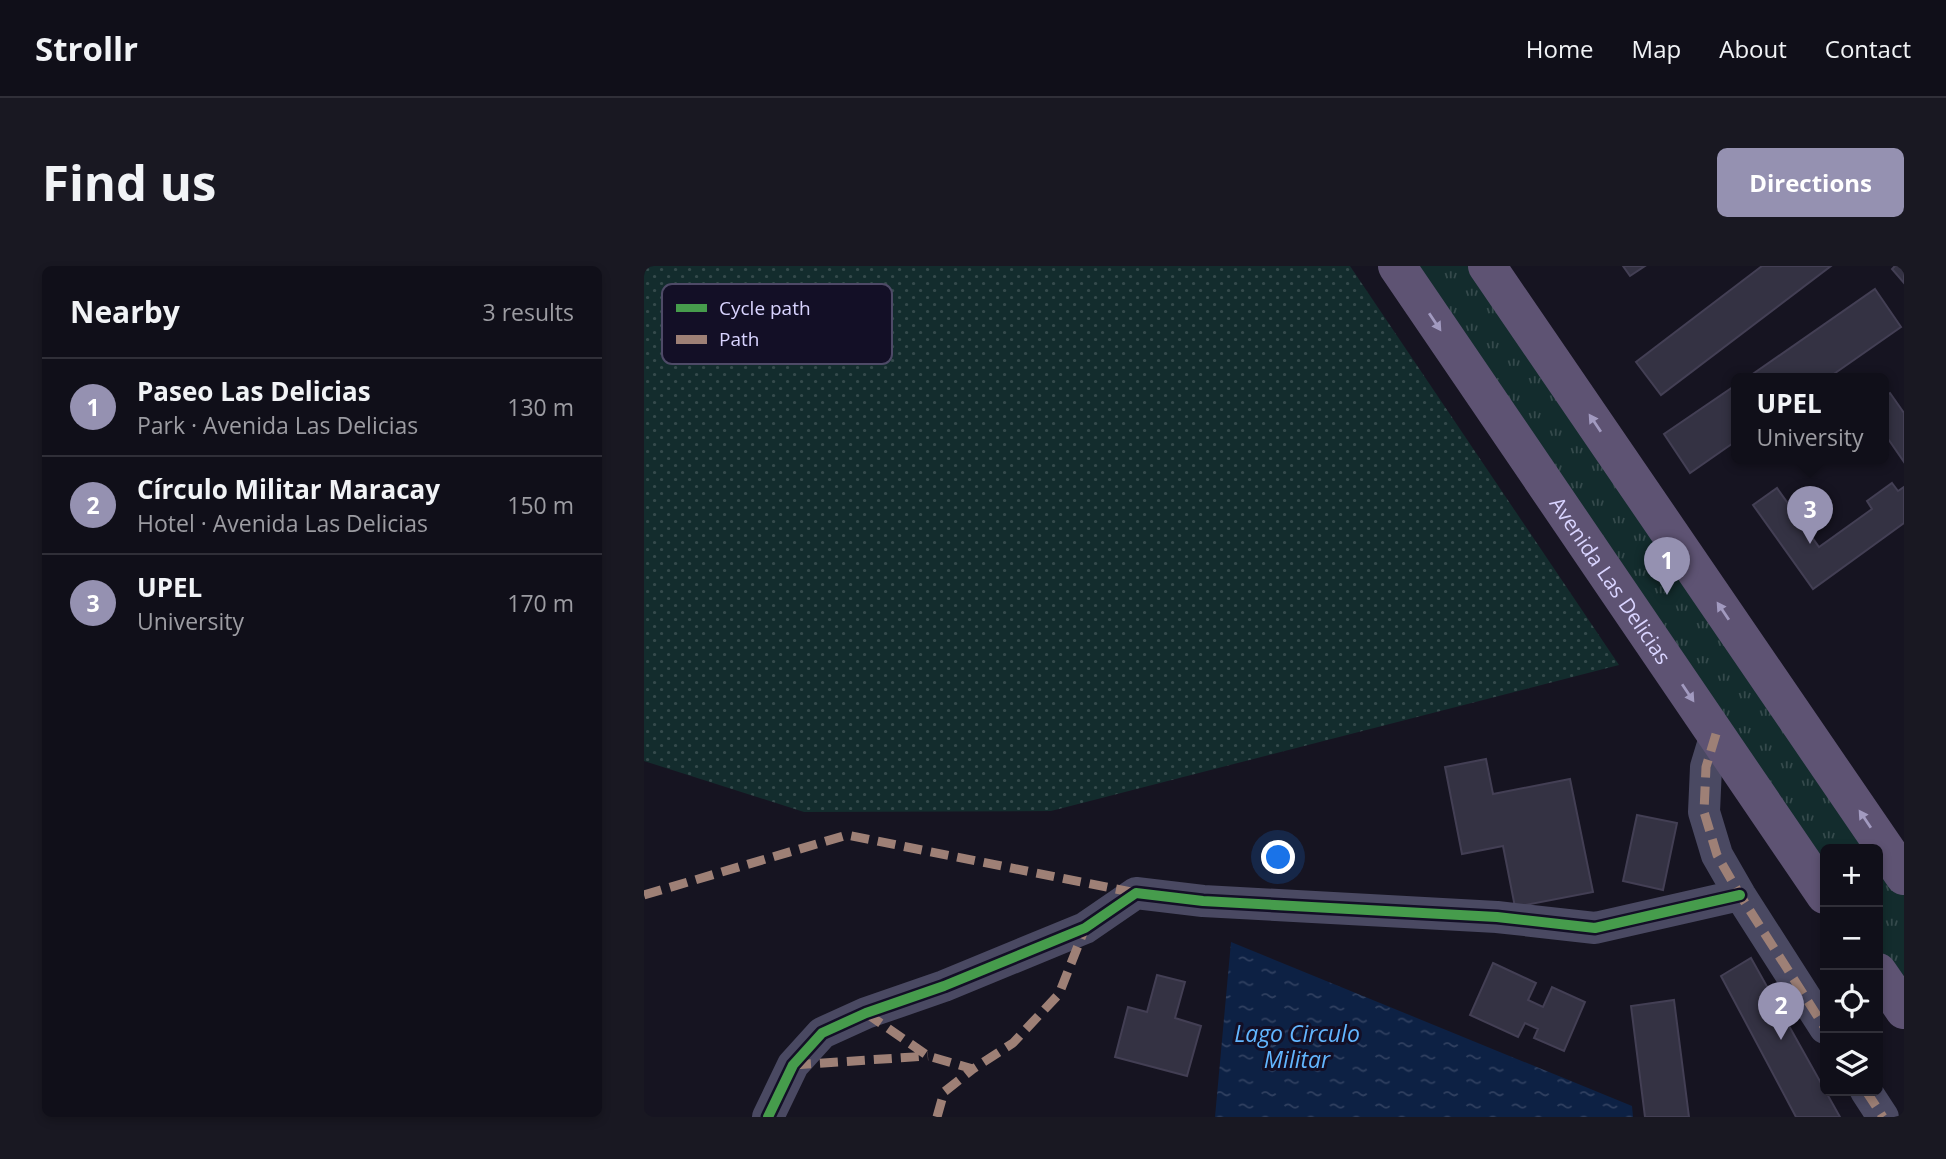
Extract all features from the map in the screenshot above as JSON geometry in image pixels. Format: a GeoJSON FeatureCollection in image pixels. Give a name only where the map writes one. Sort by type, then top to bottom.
{"type":"FeatureCollection","features":[{"type":"Feature","properties":{"kind":"main road","name":"Avenida Las Delicias"},"geometry":{"type":"LineString","coordinates":[[1397,266],[1820,888]]}},
{"type":"Feature","properties":{"kind":"main road"},"geometry":{"type":"LineString","coordinates":[[1487,266],[1904,876]]}},
{"type":"Feature","properties":{"kind":"main road"},"geometry":{"type":"LineString","coordinates":[[1883,979],[1904,1010]]}},
{"type":"Feature","properties":{"kind":"street"},"geometry":{"type":"LineString","coordinates":[[1716,734],[1706,767],[1703,812],[1717,855],[1820,1020]]}},
{"type":"Feature","properties":{"kind":"street"},"geometry":{"type":"LineString","coordinates":[[768,1117],[793,1065],[822,1033],[866,1013],[944,986],[1085,928],[1136,893],[1203,901],[1497,917],[1595,928],[1740,895]]}},
{"type":"Feature","properties":{"kind":"street"},"geometry":{"type":"LineString","coordinates":[[1869,1096],[1883,1117]]}},
{"type":"Feature","properties":{"kind":"green space"},"geometry":{"type":"Polygon","coordinates":[[[644,266],[1350,266],[1619,665],[1051,811],[804,812],[644,761],[644,266]]]}},
{"type":"Feature","properties":{"kind":"green space"},"geometry":{"type":"Polygon","coordinates":[[[1397,266],[1487,266],[1882,844],[1820,844],[1820,888],[1397,266]]]}},
{"type":"Feature","properties":{"kind":"green space"},"geometry":{"type":"Polygon","coordinates":[[[1883,845],[1904,876],[1904,1010],[1883,979],[1883,845]]]}},
{"type":"Feature","properties":{"kind":"water","name":"Lago Circulo Militar"},"geometry":{"type":"Polygon","coordinates":[[[1231,942],[1632,1106],[1633,1117],[1215,1117],[1231,942]]]}},
{"type":"Feature","properties":{"kind":"building"},"geometry":{"type":"Polygon","coordinates":[[[1623,266],[1645,266],[1630,276],[1623,266]]]}},
{"type":"Feature","properties":{"kind":"building"},"geometry":{"type":"Polygon","coordinates":[[[1762,266],[1831,266],[1661,395],[1636,362],[1762,266]]]}},
{"type":"Feature","properties":{"kind":"building"},"geometry":{"type":"Polygon","coordinates":[[[1895,266],[1904,266],[1904,283],[1892,269],[1895,266]]]}},
{"type":"Feature","properties":{"kind":"building"},"geometry":{"type":"Polygon","coordinates":[[[1875,289],[1901,327],[1835,373],[1754,373],[1875,289]]]}},
{"type":"Feature","properties":{"kind":"building"},"geometry":{"type":"Polygon","coordinates":[[[1731,388],[1731,444],[1690,473],[1664,434],[1731,388]]]}},
{"type":"Feature","properties":{"kind":"building"},"geometry":{"type":"Polygon","coordinates":[[[1889,394],[1904,413],[1904,462],[1889,440],[1889,394]]]}},
{"type":"Feature","properties":{"kind":"building"},"geometry":{"type":"Polygon","coordinates":[[[1892,483],[1898,491],[1904,487],[1904,523],[1813,589],[1753,505],[1777,488],[1819,547],[1872,509],[1867,501],[1892,483]]]}},
{"type":"Feature","properties":{"kind":"building"},"geometry":{"type":"Polygon","coordinates":[[[1486,759],[1493,794],[1570,779],[1593,892],[1515,907],[1503,846],[1462,854],[1445,767],[1486,759]]]}},
{"type":"Feature","properties":{"kind":"building"},"geometry":{"type":"Polygon","coordinates":[[[1637,815],[1677,823],[1663,890],[1623,881],[1637,815]]]}},
{"type":"Feature","properties":{"kind":"building"},"geometry":{"type":"Polygon","coordinates":[[[1751,958],[1820,1081],[1820,1096],[1828,1096],[1840,1117],[1796,1117],[1721,976],[1751,958]]]}},
{"type":"Feature","properties":{"kind":"building"},"geometry":{"type":"Polygon","coordinates":[[[1493,963],[1536,983],[1528,1000],[1543,1007],[1552,987],[1585,1002],[1564,1051],[1534,1038],[1538,1029],[1525,1023],[1518,1037],[1470,1015],[1493,963]]]}},
{"type":"Feature","properties":{"kind":"building"},"geometry":{"type":"Polygon","coordinates":[[[1157,975],[1185,982],[1175,1018],[1201,1026],[1187,1076],[1115,1057],[1128,1007],[1147,1012],[1157,975]]]}},
{"type":"Feature","properties":{"kind":"building"},"geometry":{"type":"Polygon","coordinates":[[[1674,1000],[1689,1117],[1645,1117],[1631,1006],[1674,1000]]]}},
{"type":"Feature","properties":{"kind":"marked path"},"geometry":{"type":"LineString","coordinates":[[1716,734],[1706,767],[1704,812],[1717,855],[1820,1020]]}},
{"type":"Feature","properties":{"kind":"marked path"},"geometry":{"type":"LineString","coordinates":[[644,895],[847,835],[1136,893]]}},
{"type":"Feature","properties":{"kind":"marked path"},"geometry":{"type":"LineString","coordinates":[[866,1013],[928,1056],[973,1069],[1013,1043],[1059,994],[1085,928]]}},
{"type":"Feature","properties":{"kind":"marked path"},"geometry":{"type":"LineString","coordinates":[[793,1065],[928,1056]]}},
{"type":"Feature","properties":{"kind":"marked path"},"geometry":{"type":"LineString","coordinates":[[937,1117],[944,1092],[973,1069]]}},
{"type":"Feature","properties":{"kind":"marked path"},"geometry":{"type":"LineString","coordinates":[[1869,1096],[1883,1117]]}},
{"type":"Feature","properties":{"kind":"cycle path"},"geometry":{"type":"LineString","coordinates":[[768,1117],[793,1065],[822,1033],[866,1013],[944,986],[1085,928],[1136,893],[1203,901],[1497,917],[1595,928],[1740,895]]}},
{"type":"Feature","properties":{"kind":"place","name":"UPEL"},"geometry":{"type":"Point","coordinates":[1810,544]}},
{"type":"Feature","properties":{"kind":"place","name":"Paseo Las Delicias"},"geometry":{"type":"Point","coordinates":[1667,595]}},
{"type":"Feature","properties":{"kind":"place","name":"Círculo Militar Maracay"},"geometry":{"type":"Point","coordinates":[1781,1040]}}]}
